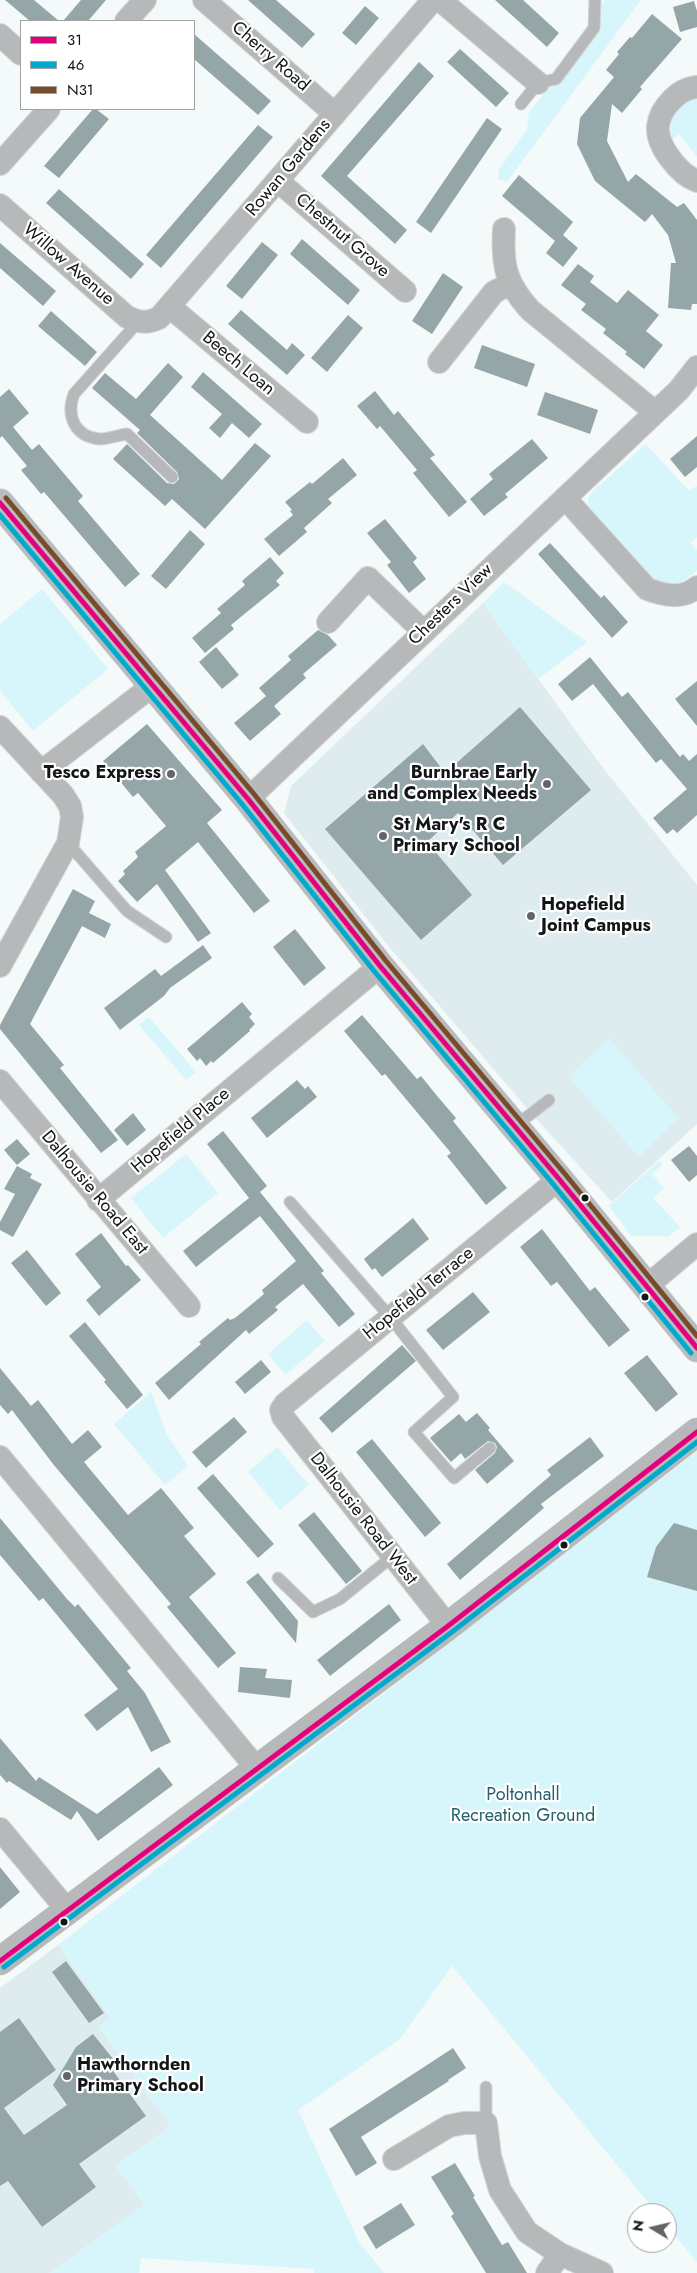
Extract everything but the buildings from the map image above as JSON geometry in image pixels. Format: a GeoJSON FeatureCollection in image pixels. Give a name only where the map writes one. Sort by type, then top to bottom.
{"type":"FeatureCollection","features":[{"type":"Feature","properties":{"kind":"main road"},"geometry":{"type":"LineString","coordinates":[[0,503],[248,799],[380,966],[559,1179],[697,1348]]}},
{"type":"Feature","properties":{"kind":"street"},"geometry":{"type":"LineString","coordinates":[[127,20],[145,0]]}},
{"type":"Feature","properties":{"kind":"street","name":"Cherry Road"},"geometry":{"type":"LineString","coordinates":[[204,0],[335,114]]}},
{"type":"Feature","properties":{"kind":"street","name":"Rowan Gardens"},"geometry":{"type":"LineString","coordinates":[[138,322],[149,322],[159,318],[170,307],[433,0]]}},
{"type":"Feature","properties":{"kind":"street"},"geometry":{"type":"LineString","coordinates":[[440,0],[538,83]]}},
{"type":"Feature","properties":{"kind":"street"},"geometry":{"type":"LineString","coordinates":[[0,35],[20,53]]}},
{"type":"Feature","properties":{"kind":"street"},"geometry":{"type":"LineString","coordinates":[[697,88],[692,88],[676,96],[666,108],[658,126],[664,149],[685,174],[697,181]]}},
{"type":"Feature","properties":{"kind":"street"},"geometry":{"type":"LineString","coordinates":[[0,164],[48,110]]}},
{"type":"Feature","properties":{"kind":"street","name":"Chestnut Grove"},"geometry":{"type":"LineString","coordinates":[[278,181],[405,291]]}},
{"type":"Feature","properties":{"kind":"street","name":"Willow Avenue"},"geometry":{"type":"LineString","coordinates":[[0,205],[127,317],[138,322]]}},
{"type":"Feature","properties":{"kind":"street"},"geometry":{"type":"LineString","coordinates":[[504,229],[503,250],[510,284],[517,296],[530,310],[655,412]]}},
{"type":"Feature","properties":{"kind":"street"},"geometry":{"type":"LineString","coordinates":[[439,362],[494,292],[510,284]]}},
{"type":"Feature","properties":{"kind":"street","name":"Beech Loan"},"geometry":{"type":"LineString","coordinates":[[170,307],[307,422]]}},
{"type":"Feature","properties":{"kind":"street","name":"Chesters View"},"geometry":{"type":"LineString","coordinates":[[248,799],[679,390],[697,367]]}},
{"type":"Feature","properties":{"kind":"street"},"geometry":{"type":"LineString","coordinates":[[565,498],[646,589],[664,595],[678,596],[692,592],[697,587]]}},
{"type":"Feature","properties":{"kind":"street"},"geometry":{"type":"LineString","coordinates":[[328,622],[368,578],[424,632]]}},
{"type":"Feature","properties":{"kind":"street"},"geometry":{"type":"LineString","coordinates":[[41,772],[152,686]]}},
{"type":"Feature","properties":{"kind":"street"},"geometry":{"type":"LineString","coordinates":[[0,727],[63,795],[70,806],[72,817],[68,843],[0,966]]}},
{"type":"Feature","properties":{"kind":"street","name":"Hopefield Place"},"geometry":{"type":"LineString","coordinates":[[98,1200],[380,966]]}},
{"type":"Feature","properties":{"kind":"street","name":"Dalhousie Road East"},"geometry":{"type":"LineString","coordinates":[[0,1081],[98,1200],[189,1306]]}},
{"type":"Feature","properties":{"kind":"street","name":"Hopefield Terrace"},"geometry":{"type":"LineString","coordinates":[[281,1410],[285,1404],[559,1179]]}},
{"type":"Feature","properties":{"kind":"street"},"geometry":{"type":"LineString","coordinates":[[647,1286],[697,1244]]}},
{"type":"Feature","properties":{"kind":"street","name":"Dalhousie Road West"},"geometry":{"type":"LineString","coordinates":[[281,1410],[283,1417],[448,1626]]}},
{"type":"Feature","properties":{"kind":"street"},"geometry":{"type":"LineString","coordinates":[[0,1961],[258,1770],[448,1626],[697,1432]]}},
{"type":"Feature","properties":{"kind":"street"},"geometry":{"type":"LineString","coordinates":[[0,1457],[258,1770]]}},
{"type":"Feature","properties":{"kind":"street"},"geometry":{"type":"LineString","coordinates":[[0,1830],[68,1911]]}},
{"type":"Feature","properties":{"kind":"street"},"geometry":{"type":"LineString","coordinates":[[394,2160],[449,2126],[464,2123],[486,2123],[490,2156],[500,2190],[527,2232],[560,2254],[602,2273]]}},
{"type":"Feature","properties":{"kind":"street"},"geometry":{"type":"LineString","coordinates":[[547,2273],[560,2254]]}},
{"type":"Feature","properties":{"kind":"lane"},"geometry":{"type":"LineString","coordinates":[[521,104],[538,83],[556,79],[594,28],[595,0]]}},
{"type":"Feature","properties":{"kind":"lane"},"geometry":{"type":"LineString","coordinates":[[138,322],[74,394],[69,407],[72,422],[87,435],[101,439],[127,434],[172,477]]}},
{"type":"Feature","properties":{"kind":"lane"},"geometry":{"type":"LineString","coordinates":[[68,843],[127,910],[166,937]]}},
{"type":"Feature","properties":{"kind":"lane"},"geometry":{"type":"LineString","coordinates":[[515,1126],[549,1100]]}},
{"type":"Feature","properties":{"kind":"lane"},"geometry":{"type":"LineString","coordinates":[[290,1202],[391,1318],[453,1397],[414,1432],[454,1478],[490,1448]]}},
{"type":"Feature","properties":{"kind":"lane"},"geometry":{"type":"LineString","coordinates":[[278,1578],[313,1612],[340,1598],[393,1556]]}},
{"type":"Feature","properties":{"kind":"lane"},"geometry":{"type":"LineString","coordinates":[[486,2087],[486,2123]]}},
{"type":"Feature","properties":{"kind":"shaded area","name":"Hopefield Joint Campus"},"geometry":{"type":"Polygon","coordinates":[[[483,603],[603,768],[697,885],[697,1124],[612,1202],[531,1113],[390,948],[284,813],[291,786],[483,603]]]}},
{"type":"Feature","properties":{"kind":"shaded area","name":"Hawthornden Primary School"},"geometry":{"type":"Polygon","coordinates":[[[58,1945],[111,2018],[99,2027],[171,2126],[116,2166],[144,2205],[50,2273],[0,2273],[0,1988],[58,1945]]]}},
{"type":"Feature","properties":{"kind":"green space"},"geometry":{"type":"Polygon","coordinates":[[[605,0],[641,0],[507,182],[498,179],[499,170],[527,129],[529,112],[598,27],[601,5],[605,0]]]}},
{"type":"Feature","properties":{"kind":"green space"},"geometry":{"type":"Polygon","coordinates":[[[697,97],[697,157],[679,134],[668,143],[668,125],[676,109],[697,97]]]}},
{"type":"Feature","properties":{"kind":"green space"},"geometry":{"type":"Polygon","coordinates":[[[646,444],[688,490],[697,486],[697,537],[691,543],[697,550],[697,570],[679,583],[669,584],[648,580],[588,505],[588,498],[592,492],[646,444]]]}},
{"type":"Feature","properties":{"kind":"green space"},"geometry":{"type":"Polygon","coordinates":[[[504,582],[587,642],[538,679],[483,603],[504,582]]]}},
{"type":"Feature","properties":{"kind":"green space"},"geometry":{"type":"Polygon","coordinates":[[[42,589],[108,669],[33,731],[0,691],[0,624],[42,589]]]}},
{"type":"Feature","properties":{"kind":"green space"},"geometry":{"type":"Polygon","coordinates":[[[149,1017],[196,1072],[186,1080],[139,1025],[149,1017]]]}},
{"type":"Feature","properties":{"kind":"green space"},"geometry":{"type":"Polygon","coordinates":[[[609,1038],[678,1118],[639,1157],[569,1077],[609,1038]]]}},
{"type":"Feature","properties":{"kind":"green space"},"geometry":{"type":"Polygon","coordinates":[[[186,1154],[218,1193],[163,1238],[131,1198],[186,1154]]]}},
{"type":"Feature","properties":{"kind":"green space"},"geometry":{"type":"Polygon","coordinates":[[[659,1161],[662,1165],[652,1174],[664,1188],[653,1198],[680,1227],[669,1236],[631,1236],[609,1206],[659,1161]]]}},
{"type":"Feature","properties":{"kind":"green space"},"geometry":{"type":"Polygon","coordinates":[[[307,1320],[325,1341],[285,1375],[268,1354],[307,1320]]]}},
{"type":"Feature","properties":{"kind":"green space"},"geometry":{"type":"Polygon","coordinates":[[[151,1392],[168,1437],[188,1466],[165,1485],[114,1424],[151,1392]]]}},
{"type":"Feature","properties":{"kind":"green space"},"geometry":{"type":"Polygon","coordinates":[[[277,1447],[309,1485],[280,1510],[248,1472],[277,1447]]]}},
{"type":"Feature","properties":{"kind":"green space","name":"Poltonhall Recreation Ground"},"geometry":{"type":"Polygon","coordinates":[[[697,1451],[697,2262],[677,2238],[677,2203],[649,2203],[452,1966],[400,2039],[298,2110],[359,2242],[384,2273],[314,2273],[314,2269],[141,2258],[139,2273],[50,2273],[144,2205],[116,2166],[171,2126],[99,2027],[111,2017],[58,1945],[697,1451]]]}},
{"type":"Feature","properties":{"kind":"transit line","name":"N31"},"geometry":{"type":"LineString","coordinates":[[6,498],[254,794],[386,961],[565,1174],[697,1336]]}},
{"type":"Feature","properties":{"kind":"transit line","name":"31"},"geometry":{"type":"LineString","coordinates":[[0,503],[248,799],[380,966],[559,1179],[697,1348]]}},
{"type":"Feature","properties":{"kind":"transit line","name":"46"},"geometry":{"type":"LineString","coordinates":[[0,515],[242,804],[374,971],[553,1184],[691,1353]]}},
{"type":"Feature","properties":{"kind":"transit line","name":"31"},"geometry":{"type":"LineString","coordinates":[[0,1961],[448,1626],[697,1432]]}},
{"type":"Feature","properties":{"kind":"transit line","name":"46"},"geometry":{"type":"LineString","coordinates":[[4,1967],[452,1632],[697,1442]]}},
{"type":"Feature","properties":{"kind":"place","name":"Tesco Express"},"geometry":{"type":"Point","coordinates":[171,774]}},
{"type":"Feature","properties":{"kind":"place","name":"Burnbrae Early and Complex Needs"},"geometry":{"type":"Point","coordinates":[547,784]}},
{"type":"Feature","properties":{"kind":"place","name":"St Mary's R C Primary School"},"geometry":{"type":"Point","coordinates":[383,836]}},
{"type":"Feature","properties":{"kind":"place","name":"Hopefield Joint Campus"},"geometry":{"type":"Point","coordinates":[531,916]}},
{"type":"Feature","properties":{"kind":"place","name":"Hawthornden Primary School"},"geometry":{"type":"Point","coordinates":[67,2076]}}]}
